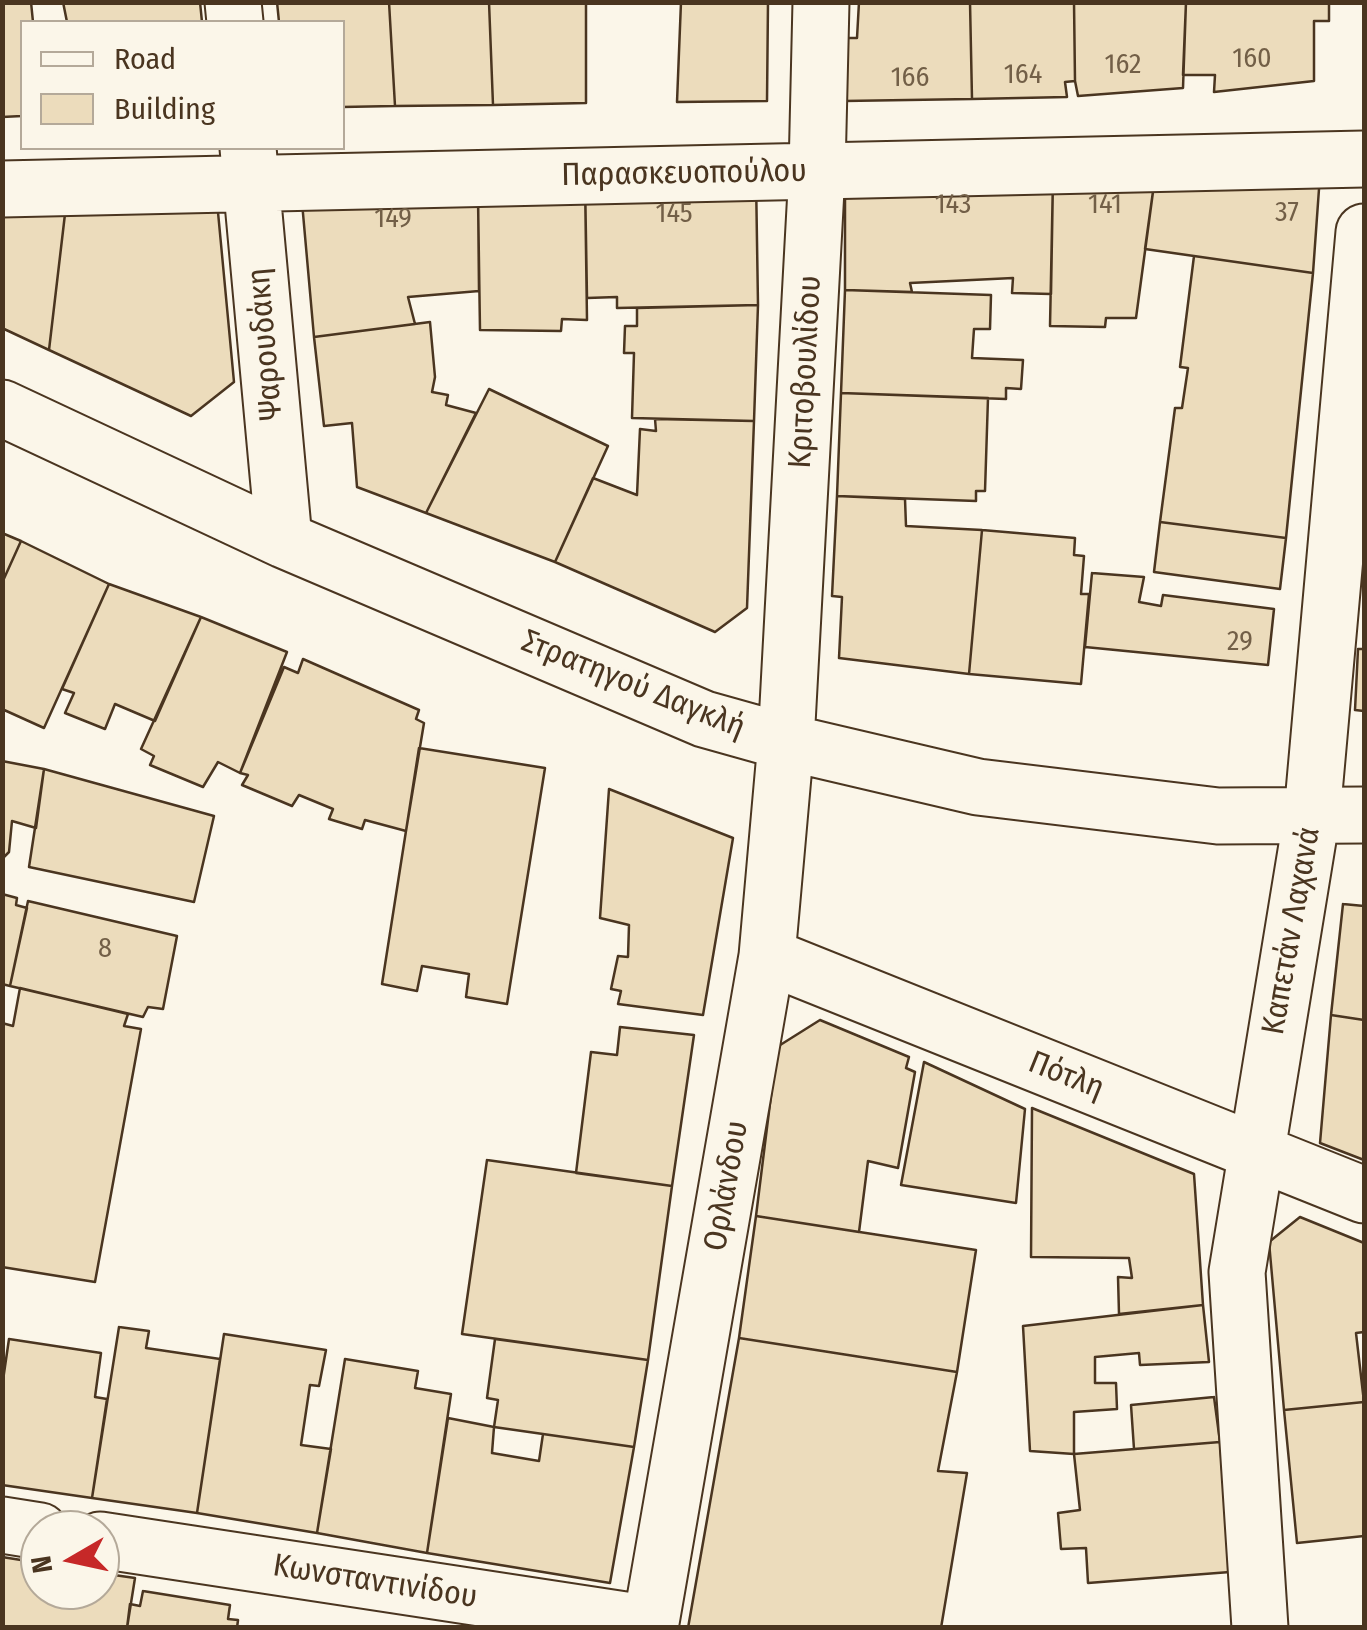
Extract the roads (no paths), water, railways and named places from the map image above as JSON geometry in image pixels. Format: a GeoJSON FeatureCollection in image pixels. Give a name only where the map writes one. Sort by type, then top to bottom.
{"type":"FeatureCollection","features":[{"type":"Feature","properties":{"kind":"street","name":"Κριτοβουλίδου"},"geometry":{"type":"LineString","coordinates":[[786,742],[821,2]]}},
{"type":"Feature","properties":{"kind":"street","name":"Παρασκευοπούλου"},"geometry":{"type":"LineString","coordinates":[[2,189],[250,165],[816,171],[1364,158]]}},
{"type":"Feature","properties":{"kind":"street","name":"Ψαρουδάκη"},"geometry":{"type":"LineString","coordinates":[[250,165],[284,540]]}},
{"type":"Feature","properties":{"kind":"street","name":"Καπετάν Λαχανά"},"geometry":{"type":"LineString","coordinates":[[1260,1628],[1237,1272],[1255,1152],[1338,815],[1364,232]]}},
{"type":"Feature","properties":{"kind":"street","name":"Στρατηγού Δαγκλή"},"geometry":{"type":"LineString","coordinates":[[2,408],[284,540],[704,720],[978,787],[1218,816],[1338,815]]}},
{"type":"Feature","properties":{"kind":"street","name":"Ορλάνδου"},"geometry":{"type":"LineString","coordinates":[[651,1626],[767,956],[786,742]]}},
{"type":"Feature","properties":{"kind":"street","name":"Πότλη"},"geometry":{"type":"LineString","coordinates":[[767,956],[1364,1195]]}},
{"type":"Feature","properties":{"kind":"street","name":"Κωνσταντινίδου"},"geometry":{"type":"LineString","coordinates":[[120,1543],[651,1626]]}}]}
